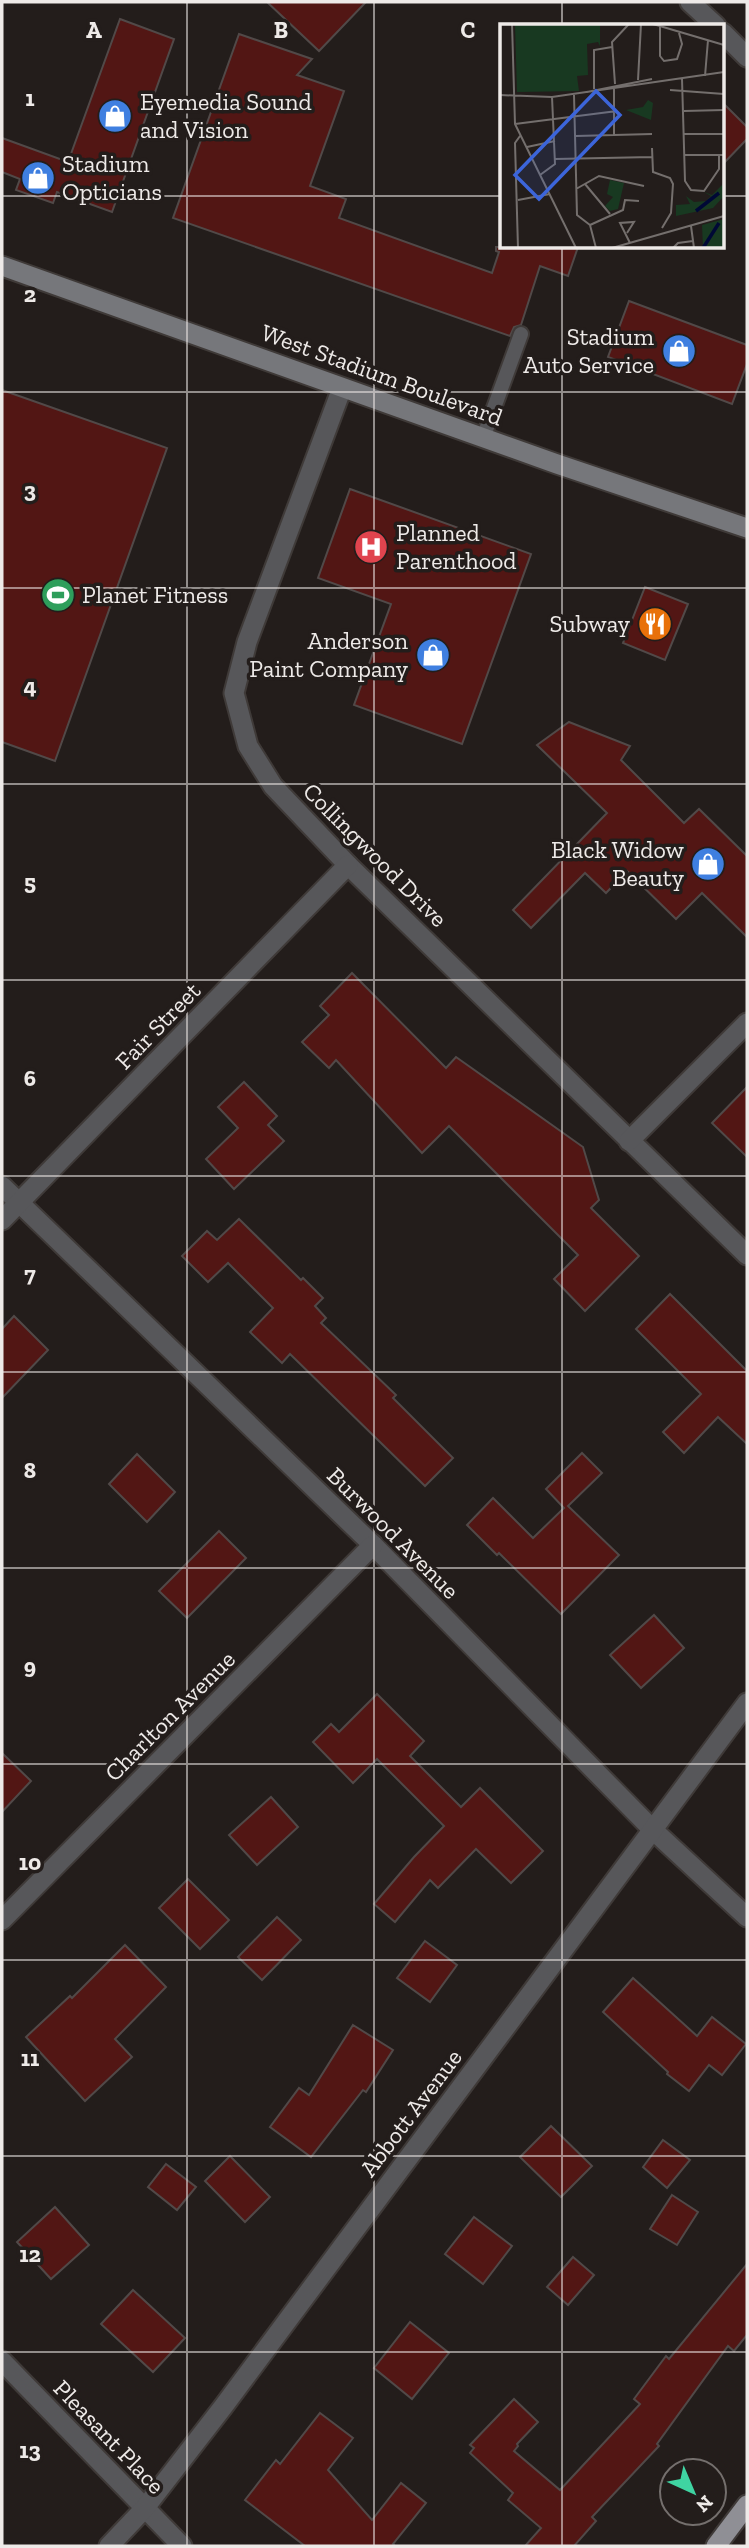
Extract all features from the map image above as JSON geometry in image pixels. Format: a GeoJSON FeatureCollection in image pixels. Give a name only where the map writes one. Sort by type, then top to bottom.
{"type":"FeatureCollection","features":[{"type":"Feature","properties":{"kind":"main road","name":"West Stadium Boulevard"},"geometry":{"type":"LineString","coordinates":[[2,265],[483,438],[747,528]]}},
{"type":"Feature","properties":{"kind":"main road"},"geometry":{"type":"LineString","coordinates":[[716,2546],[746,2508]]}},
{"type":"Feature","properties":{"kind":"street"},"geometry":{"type":"LineString","coordinates":[[690,2],[714,24]]}},
{"type":"Feature","properties":{"kind":"street"},"geometry":{"type":"LineString","coordinates":[[724,34],[747,57]]}},
{"type":"Feature","properties":{"kind":"street","name":"Collingwood Drive"},"geometry":{"type":"LineString","coordinates":[[342,388],[247,642],[234,694],[248,746],[273,786],[348,865],[747,1255]]}},
{"type":"Feature","properties":{"kind":"street","name":"Fair Street"},"geometry":{"type":"LineString","coordinates":[[2,1220],[348,865]]}},
{"type":"Feature","properties":{"kind":"street"},"geometry":{"type":"LineString","coordinates":[[629,1140],[747,1023]]}},
{"type":"Feature","properties":{"kind":"street","name":"Burwood Avenue"},"geometry":{"type":"LineString","coordinates":[[2,1186],[373,1545],[653,1830],[747,1917]]}},
{"type":"Feature","properties":{"kind":"street","name":"Charlton Avenue"},"geometry":{"type":"LineString","coordinates":[[2,1920],[373,1545]]}},
{"type":"Feature","properties":{"kind":"street","name":"Abbott Avenue"},"geometry":{"type":"LineString","coordinates":[[109,2546],[144,2509],[747,1703]]}},
{"type":"Feature","properties":{"kind":"street","name":"Pleasant Place"},"geometry":{"type":"LineString","coordinates":[[2,2361],[182,2546]]}},
{"type":"Feature","properties":{"kind":"lane"},"geometry":{"type":"LineString","coordinates":[[483,438],[521,334]]}},
{"type":"Feature","properties":{"kind":"building"},"geometry":{"type":"Polygon","coordinates":[[[267,2],[366,2],[319,51],[267,2]]]}},
{"type":"Feature","properties":{"kind":"building"},"geometry":{"type":"Polygon","coordinates":[[[120,19],[174,39],[112,212],[57,192],[53,203],[16,190],[20,179],[2,172],[2,138],[68,162],[120,19]]]}},
{"type":"Feature","properties":{"kind":"building"},"geometry":{"type":"Polygon","coordinates":[[[239,34],[312,59],[297,75],[344,91],[310,186],[346,199],[339,218],[492,273],[499,252],[496,247],[578,248],[568,276],[540,266],[521,325],[514,327],[510,336],[173,218],[239,34]]]}},
{"type":"Feature","properties":{"kind":"building"},"geometry":{"type":"Polygon","coordinates":[[[724,104],[747,127],[747,139],[724,163],[724,104]]]}},
{"type":"Feature","properties":{"kind":"building","name":"Stadium Auto Service"},"geometry":{"type":"Polygon","coordinates":[[[629,301],[747,345],[747,364],[732,404],[608,357],[629,301]]]}},
{"type":"Feature","properties":{"kind":"building","name":"Planet Fitness"},"geometry":{"type":"Polygon","coordinates":[[[2,390],[167,448],[55,761],[2,742],[2,390]]]}},
{"type":"Feature","properties":{"kind":"building","name":"Anderson Paint Company"},"geometry":{"type":"Polygon","coordinates":[[[350,489],[531,554],[462,744],[354,705],[391,604],[318,578],[350,489]]]}},
{"type":"Feature","properties":{"kind":"building","name":"Subway"},"geometry":{"type":"Polygon","coordinates":[[[645,587],[688,604],[665,660],[623,643],[645,587]]]}},
{"type":"Feature","properties":{"kind":"building"},"geometry":{"type":"Polygon","coordinates":[[[569,722],[630,746],[621,760],[684,823],[699,809],[747,856],[747,937],[702,893],[676,919],[627,871],[606,893],[585,873],[531,928],[513,910],[607,813],[537,745],[569,722]]]}},
{"type":"Feature","properties":{"kind":"building"},"geometry":{"type":"Polygon","coordinates":[[[352,973],[446,1068],[456,1057],[583,1147],[599,1200],[591,1208],[639,1256],[585,1311],[554,1279],[578,1255],[449,1126],[422,1153],[336,1060],[329,1068],[302,1042],[329,1015],[320,1006],[352,973]]]}},
{"type":"Feature","properties":{"kind":"building"},"geometry":{"type":"Polygon","coordinates":[[[244,1082],[277,1116],[268,1125],[284,1141],[234,1189],[206,1159],[238,1128],[218,1107],[244,1082]]]}},
{"type":"Feature","properties":{"kind":"building"},"geometry":{"type":"Polygon","coordinates":[[[747,1087],[747,1157],[712,1123],[747,1087]]]}},
{"type":"Feature","properties":{"kind":"building"},"geometry":{"type":"Polygon","coordinates":[[[239,1219],[323,1298],[315,1306],[326,1318],[321,1323],[396,1395],[393,1398],[453,1458],[425,1486],[290,1354],[282,1363],[250,1332],[273,1308],[228,1263],[208,1282],[182,1256],[207,1231],[217,1240],[239,1219]]]}},
{"type":"Feature","properties":{"kind":"building"},"geometry":{"type":"Polygon","coordinates":[[[670,1294],[747,1371],[747,1444],[718,1417],[684,1453],[663,1432],[701,1394],[636,1329],[670,1294]]]}},
{"type":"Feature","properties":{"kind":"building"},"geometry":{"type":"Polygon","coordinates":[[[14,1316],[48,1350],[2,1398],[2,1329],[14,1316]]]}},
{"type":"Feature","properties":{"kind":"building"},"geometry":{"type":"Polygon","coordinates":[[[582,1453],[602,1473],[568,1506],[619,1555],[561,1614],[467,1525],[493,1498],[533,1538],[564,1508],[546,1489],[582,1453]]]}},
{"type":"Feature","properties":{"kind":"building"},"geometry":{"type":"Polygon","coordinates":[[[137,1454],[175,1492],[147,1522],[109,1484],[137,1454]]]}},
{"type":"Feature","properties":{"kind":"building"},"geometry":{"type":"Polygon","coordinates":[[[219,1531],[246,1558],[187,1618],[159,1591],[219,1531]]]}},
{"type":"Feature","properties":{"kind":"building"},"geometry":{"type":"Polygon","coordinates":[[[654,1615],[684,1648],[641,1688],[610,1655],[654,1615]]]}},
{"type":"Feature","properties":{"kind":"building"},"geometry":{"type":"Polygon","coordinates":[[[377,1694],[424,1741],[410,1756],[461,1807],[480,1788],[543,1851],[511,1883],[476,1849],[438,1888],[430,1880],[395,1922],[374,1904],[444,1826],[377,1759],[353,1783],[313,1742],[331,1724],[339,1732],[377,1694]]]}},
{"type":"Feature","properties":{"kind":"building"},"geometry":{"type":"Polygon","coordinates":[[[2,1753],[31,1781],[2,1812],[2,1753]]]}},
{"type":"Feature","properties":{"kind":"building"},"geometry":{"type":"Polygon","coordinates":[[[271,1797],[298,1827],[257,1865],[229,1835],[271,1797]]]}},
{"type":"Feature","properties":{"kind":"building"},"geometry":{"type":"Polygon","coordinates":[[[188,1879],[229,1920],[200,1949],[159,1908],[188,1879]]]}},
{"type":"Feature","properties":{"kind":"building"},"geometry":{"type":"Polygon","coordinates":[[[277,1917],[301,1940],[262,1980],[238,1957],[277,1917]]]}},
{"type":"Feature","properties":{"kind":"building"},"geometry":{"type":"Polygon","coordinates":[[[425,1941],[457,1965],[430,2002],[397,1978],[425,1941]]]}},
{"type":"Feature","properties":{"kind":"building"},"geometry":{"type":"Polygon","coordinates":[[[125,1945],[166,1987],[115,2039],[132,2057],[85,2101],[26,2037],[70,1996],[72,1998],[125,1945]]]}},
{"type":"Feature","properties":{"kind":"building"},"geometry":{"type":"Polygon","coordinates":[[[633,1978],[697,2036],[712,2017],[746,2044],[722,2075],[709,2065],[689,2091],[667,2074],[668,2072],[603,2012],[633,1978]]]}},
{"type":"Feature","properties":{"kind":"building"},"geometry":{"type":"Polygon","coordinates":[[[353,2025],[393,2050],[366,2092],[363,2090],[311,2157],[270,2127],[299,2088],[309,2095],[353,2025]]]}},
{"type":"Feature","properties":{"kind":"building"},"geometry":{"type":"Polygon","coordinates":[[[551,2126],[592,2166],[561,2197],[520,2157],[551,2126]]]}},
{"type":"Feature","properties":{"kind":"building"},"geometry":{"type":"Polygon","coordinates":[[[663,2140],[690,2160],[667,2188],[643,2167],[663,2140]]]}},
{"type":"Feature","properties":{"kind":"building"},"geometry":{"type":"Polygon","coordinates":[[[230,2156],[270,2197],[245,2222],[205,2181],[230,2156]]]}},
{"type":"Feature","properties":{"kind":"building"},"geometry":{"type":"Polygon","coordinates":[[[166,2164],[196,2187],[177,2210],[148,2187],[166,2164]]]}},
{"type":"Feature","properties":{"kind":"building"},"geometry":{"type":"Polygon","coordinates":[[[672,2195],[698,2212],[677,2245],[650,2229],[672,2195]]]}},
{"type":"Feature","properties":{"kind":"building"},"geometry":{"type":"Polygon","coordinates":[[[55,2207],[89,2245],[51,2279],[17,2242],[55,2207]]]}},
{"type":"Feature","properties":{"kind":"building"},"geometry":{"type":"Polygon","coordinates":[[[474,2217],[512,2246],[483,2284],[445,2254],[474,2217]]]}},
{"type":"Feature","properties":{"kind":"building"},"geometry":{"type":"Polygon","coordinates":[[[573,2257],[594,2275],[568,2305],[547,2287],[573,2257]]]}},
{"type":"Feature","properties":{"kind":"building"},"geometry":{"type":"Polygon","coordinates":[[[747,2264],[747,2335],[734,2351],[728,2346],[657,2444],[659,2446],[592,2517],[596,2521],[574,2546],[525,2546],[541,2528],[508,2500],[513,2493],[470,2453],[474,2448],[470,2445],[514,2399],[538,2422],[517,2444],[514,2451],[560,2490],[640,2404],[634,2399],[666,2356],[669,2359],[747,2264]]]}},
{"type":"Feature","properties":{"kind":"building"},"geometry":{"type":"Polygon","coordinates":[[[133,2290],[185,2338],[153,2372],[101,2324],[133,2290]]]}},
{"type":"Feature","properties":{"kind":"building"},"geometry":{"type":"Polygon","coordinates":[[[410,2322],[449,2353],[412,2399],[374,2368],[410,2322]]]}},
{"type":"Feature","properties":{"kind":"building"},"geometry":{"type":"Polygon","coordinates":[[[320,2413],[353,2438],[328,2470],[372,2520],[401,2483],[426,2503],[393,2544],[395,2546],[305,2546],[245,2500],[276,2460],[280,2464],[320,2413]]]}},
{"type":"Feature","properties":{"kind":"place","name":"Eyemedia Sound and Vision"},"geometry":{"type":"Point","coordinates":[115,116]}},
{"type":"Feature","properties":{"kind":"place","name":"Stadium Opticians"},"geometry":{"type":"Point","coordinates":[38,178]}},
{"type":"Feature","properties":{"kind":"place","name":"Stadium Auto Service"},"geometry":{"type":"Point","coordinates":[679,351]}},
{"type":"Feature","properties":{"kind":"place","name":"Planned Parenthood"},"geometry":{"type":"Point","coordinates":[371,547]}},
{"type":"Feature","properties":{"kind":"place","name":"Planet Fitness"},"geometry":{"type":"Point","coordinates":[58,595]}},
{"type":"Feature","properties":{"kind":"place","name":"Subway"},"geometry":{"type":"Point","coordinates":[655,624]}},
{"type":"Feature","properties":{"kind":"place","name":"Anderson Paint Company"},"geometry":{"type":"Point","coordinates":[433,655]}},
{"type":"Feature","properties":{"kind":"place","name":"Black Widow Beauty"},"geometry":{"type":"Point","coordinates":[708,864]}}]}
